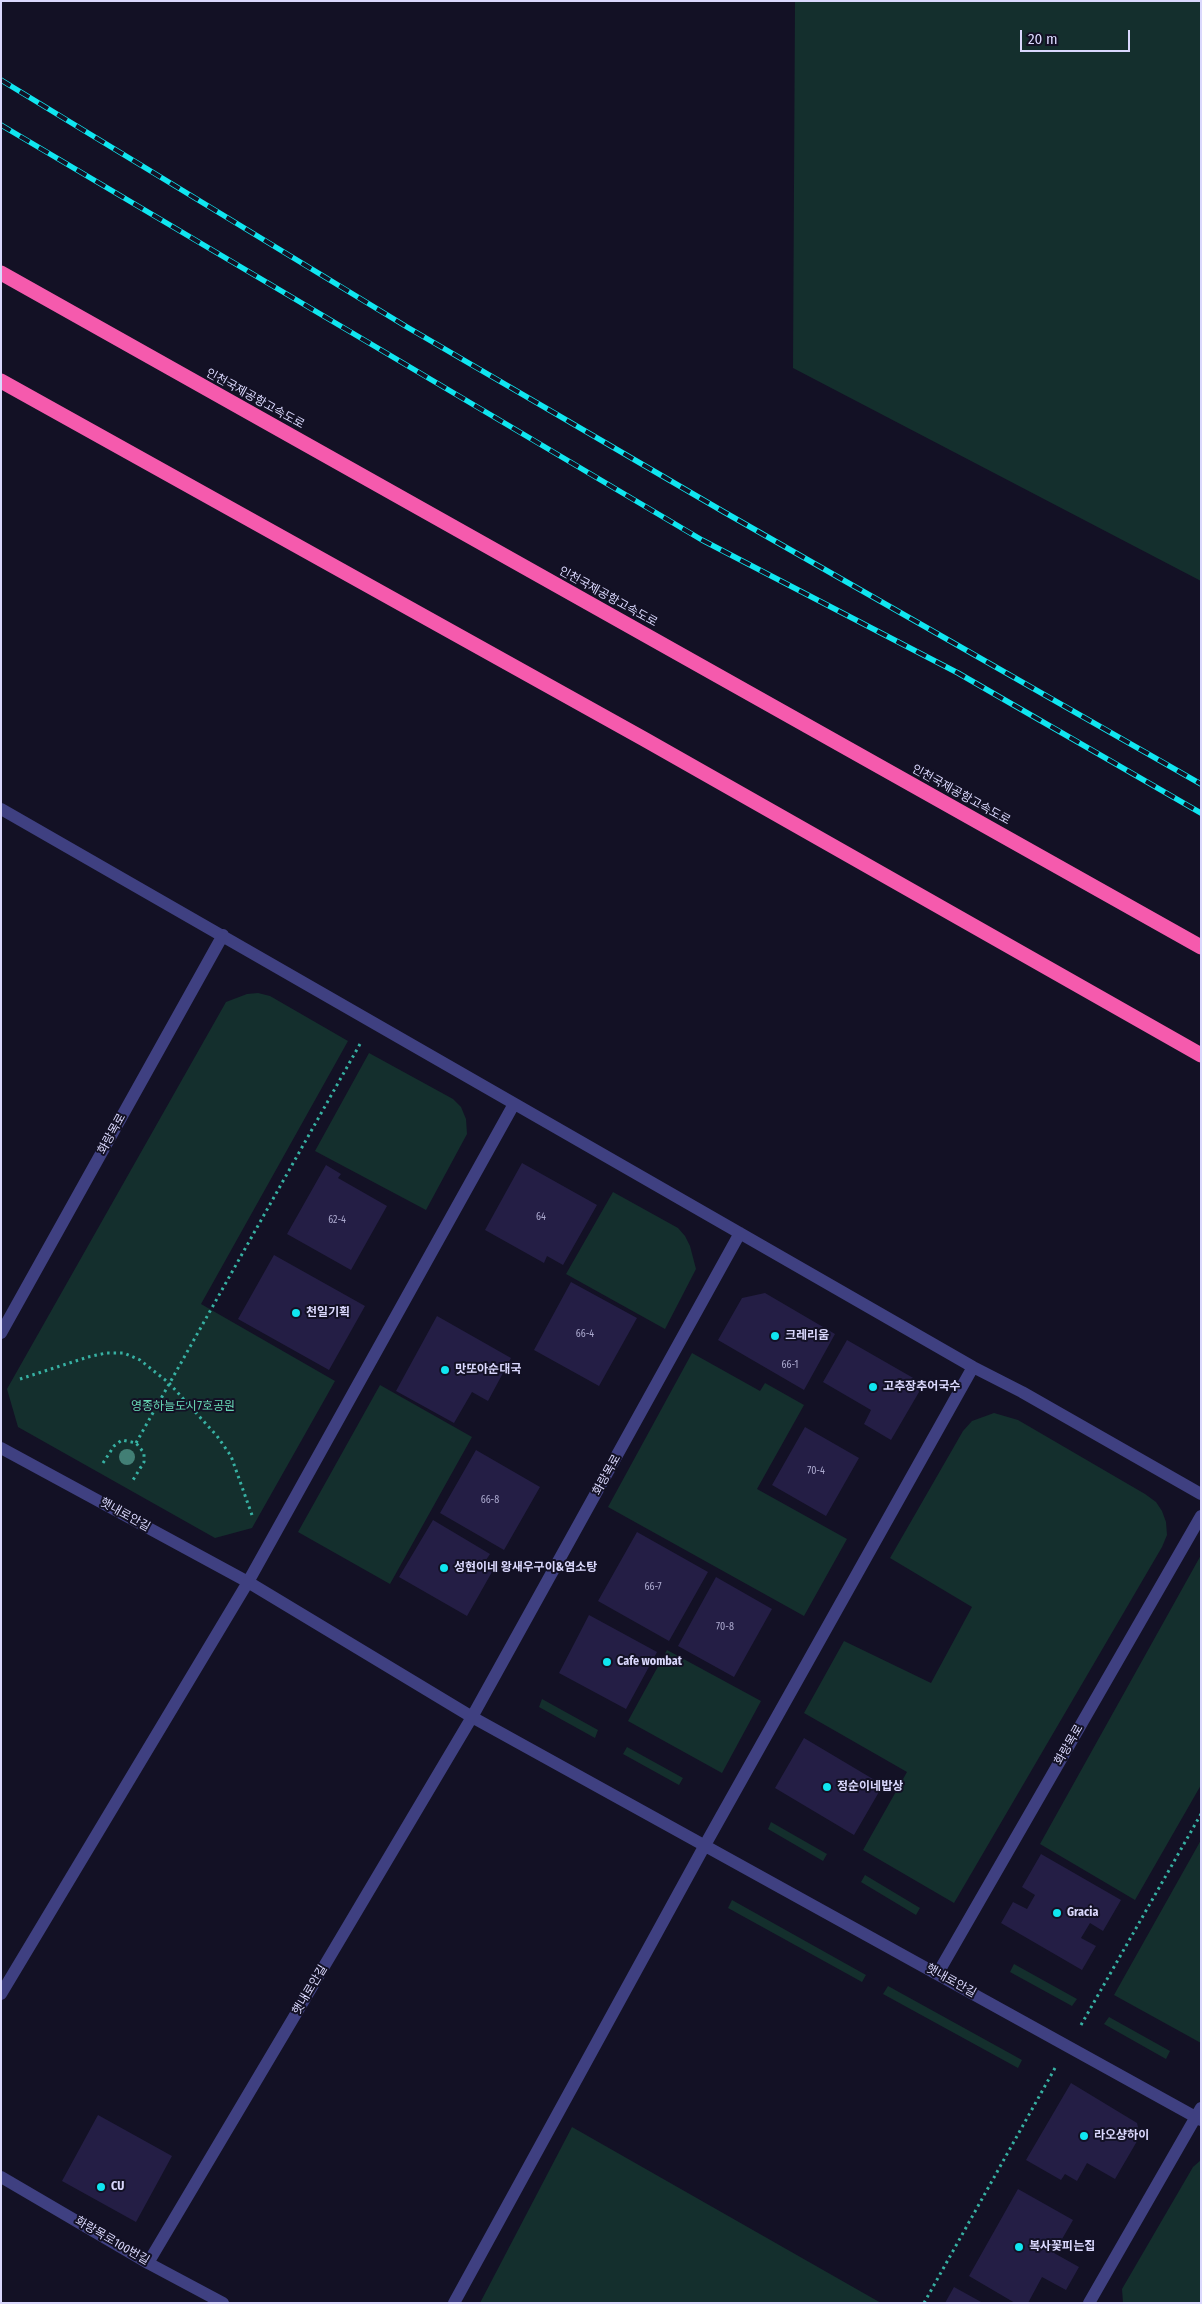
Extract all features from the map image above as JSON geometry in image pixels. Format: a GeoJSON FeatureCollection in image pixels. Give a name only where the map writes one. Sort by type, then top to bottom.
{"type":"FeatureCollection","features":[{"type":"Feature","properties":{"kind":"highway","name":"인천국제공항고속도로"},"geometry":{"type":"LineString","coordinates":[[1,273],[1201,947]]}},
{"type":"Feature","properties":{"kind":"highway"},"geometry":{"type":"LineString","coordinates":[[1,381],[644,739],[1201,1055]]}},
{"type":"Feature","properties":{"kind":"street"},"geometry":{"type":"LineString","coordinates":[[1,809],[973,1367],[1022,1392],[1201,1494]]}},
{"type":"Feature","properties":{"kind":"street","name":"화랑목로"},"geometry":{"type":"LineString","coordinates":[[1,1333],[222,935]]}},
{"type":"Feature","properties":{"kind":"street"},"geometry":{"type":"LineString","coordinates":[[1,1994],[248,1582],[514,1104]]}},
{"type":"Feature","properties":{"kind":"street","name":"화랑목로"},"geometry":{"type":"LineString","coordinates":[[472,1717],[740,1233]]}},
{"type":"Feature","properties":{"kind":"street"},"geometry":{"type":"LineString","coordinates":[[454,2303],[705,1845],[973,1367]]}},
{"type":"Feature","properties":{"kind":"street","name":"햇내로안길"},"geometry":{"type":"LineString","coordinates":[[1,1448],[248,1582],[472,1717],[1199,2115],[1089,2303]]}},
{"type":"Feature","properties":{"kind":"street","name":"화랑목로"},"geometry":{"type":"LineString","coordinates":[[938,1973],[1201,1516]]}},
{"type":"Feature","properties":{"kind":"street","name":"햇내로안길"},"geometry":{"type":"LineString","coordinates":[[148,2263],[472,1717]]}},
{"type":"Feature","properties":{"kind":"street","name":"화랑목로100번길"},"geometry":{"type":"LineString","coordinates":[[1,2177],[148,2263],[223,2303]]}},
{"type":"Feature","properties":{"kind":"path"},"geometry":{"type":"LineString","coordinates":[[136,1442],[361,1041]]}},
{"type":"Feature","properties":{"kind":"path"},"geometry":{"type":"LineString","coordinates":[[20,1379],[88,1356],[124,1354],[140,1360],[170,1383],[217,1436],[231,1456],[254,1522]]}},
{"type":"Feature","properties":{"kind":"path"},"geometry":{"type":"LineString","coordinates":[[103,1464],[114,1446],[122,1440],[136,1442],[144,1453],[144,1462],[133,1480]]}},
{"type":"Feature","properties":{"kind":"path"},"geometry":{"type":"LineString","coordinates":[[1080,2028],[1201,1814]]}},
{"type":"Feature","properties":{"kind":"path"},"geometry":{"type":"LineString","coordinates":[[924,2303],[1058,2063]]}},
{"type":"Feature","properties":{"kind":"green space"},"geometry":{"type":"Polygon","coordinates":[[[795,1],[1201,1],[1201,581],[793,368],[795,1]]]}},
{"type":"Feature","properties":{"kind":"green space","name":"영종하늘도시7호공원"},"geometry":{"type":"Polygon","coordinates":[[[258,993],[270,996],[348,1041],[201,1304],[335,1381],[252,1528],[215,1538],[18,1427],[7,1389],[226,1002],[247,994],[258,993]]]}},
{"type":"Feature","properties":{"kind":"green space"},"geometry":{"type":"Polygon","coordinates":[[[369,1053],[453,1099],[461,1107],[466,1119],[467,1134],[426,1210],[315,1151],[369,1053]]]}},
{"type":"Feature","properties":{"kind":"green space"},"geometry":{"type":"Polygon","coordinates":[[[613,1192],[678,1228],[690,1246],[696,1269],[665,1329],[566,1274],[613,1192]]]}},
{"type":"Feature","properties":{"kind":"green space"},"geometry":{"type":"Polygon","coordinates":[[[692,1353],[760,1391],[765,1383],[804,1405],[757,1489],[847,1539],[804,1616],[608,1507],[692,1353]]]}},
{"type":"Feature","properties":{"kind":"green space"},"geometry":{"type":"Polygon","coordinates":[[[380,1385],[472,1437],[390,1584],[298,1532],[380,1385]]]}},
{"type":"Feature","properties":{"kind":"green space"},"geometry":{"type":"Polygon","coordinates":[[[994,1413],[1018,1420],[1145,1494],[1156,1502],[1162,1511],[1166,1522],[1167,1535],[1162,1547],[954,1903],[863,1850],[907,1772],[804,1713],[844,1641],[931,1683],[972,1607],[890,1558],[963,1431],[972,1421],[994,1413]]]}},
{"type":"Feature","properties":{"kind":"green space"},"geometry":{"type":"Polygon","coordinates":[[[1201,1555],[1201,1785],[1135,1900],[1040,1844],[1201,1555]]]}},
{"type":"Feature","properties":{"kind":"green space"},"geometry":{"type":"Polygon","coordinates":[[[667,1650],[761,1701],[722,1773],[628,1721],[667,1650]]]}},
{"type":"Feature","properties":{"kind":"green space"},"geometry":{"type":"Polygon","coordinates":[[[542,1699],[598,1730],[595,1738],[539,1707],[542,1699]]]}},
{"type":"Feature","properties":{"kind":"green space"},"geometry":{"type":"Polygon","coordinates":[[[627,1747],[683,1778],[679,1785],[623,1754],[627,1747]]]}},
{"type":"Feature","properties":{"kind":"green space"},"geometry":{"type":"Polygon","coordinates":[[[771,1822],[827,1854],[823,1861],[768,1829],[771,1822]]]}},
{"type":"Feature","properties":{"kind":"green space"},"geometry":{"type":"Polygon","coordinates":[[[1201,1840],[1201,2043],[1114,1995],[1201,1840]]]}},
{"type":"Feature","properties":{"kind":"green space"},"geometry":{"type":"Polygon","coordinates":[[[865,1875],[920,1908],[916,1915],[861,1882],[865,1875]]]}},
{"type":"Feature","properties":{"kind":"green space"},"geometry":{"type":"Polygon","coordinates":[[[732,1900],[866,1975],[862,1982],[728,1908],[732,1900]]]}},
{"type":"Feature","properties":{"kind":"green space"},"geometry":{"type":"Polygon","coordinates":[[[1014,1964],[1077,1999],[1072,2006],[1010,1972],[1014,1964]]]}},
{"type":"Feature","properties":{"kind":"green space"},"geometry":{"type":"Polygon","coordinates":[[[888,1986],[1022,2060],[1018,2068],[883,1994],[888,1986]]]}},
{"type":"Feature","properties":{"kind":"green space"},"geometry":{"type":"Polygon","coordinates":[[[1109,2017],[1170,2051],[1166,2059],[1104,2024],[1109,2017]]]}},
{"type":"Feature","properties":{"kind":"green space"},"geometry":{"type":"Polygon","coordinates":[[[572,2127],[881,2303],[480,2303],[572,2127]]]}},
{"type":"Feature","properties":{"kind":"green space"},"geometry":{"type":"Polygon","coordinates":[[[1201,2160],[1201,2303],[1123,2303],[1122,2289],[1193,2167],[1201,2160]]]}},
{"type":"Feature","properties":{"kind":"building"},"geometry":{"type":"Polygon","coordinates":[[[522,1163],[597,1205],[563,1265],[547,1256],[544,1263],[485,1230],[522,1163]]]}},
{"type":"Feature","properties":{"kind":"building"},"geometry":{"type":"Polygon","coordinates":[[[326,1165],[341,1174],[338,1178],[387,1206],[351,1270],[287,1234],[326,1165]]]}},
{"type":"Feature","properties":{"kind":"building"},"geometry":{"type":"Polygon","coordinates":[[[274,1255],[365,1306],[329,1370],[238,1319],[274,1255]]]}},
{"type":"Feature","properties":{"kind":"building"},"geometry":{"type":"Polygon","coordinates":[[[571,1282],[637,1318],[599,1386],[534,1350],[571,1282]]]}},
{"type":"Feature","properties":{"kind":"building"},"geometry":{"type":"Polygon","coordinates":[[[765,1293],[835,1334],[804,1390],[718,1340],[742,1298],[765,1293]]]}},
{"type":"Feature","properties":{"kind":"building"},"geometry":{"type":"Polygon","coordinates":[[[437,1316],[511,1358],[488,1401],[472,1392],[454,1423],[396,1391],[437,1316]]]}},
{"type":"Feature","properties":{"kind":"building"},"geometry":{"type":"Polygon","coordinates":[[[847,1340],[915,1379],[919,1392],[891,1440],[864,1424],[871,1410],[823,1382],[847,1340]]]}},
{"type":"Feature","properties":{"kind":"building"},"geometry":{"type":"Polygon","coordinates":[[[805,1427],[859,1458],[826,1516],[772,1485],[805,1427]]]}},
{"type":"Feature","properties":{"kind":"building"},"geometry":{"type":"Polygon","coordinates":[[[476,1450],[540,1487],[504,1550],[440,1513],[476,1450]]]}},
{"type":"Feature","properties":{"kind":"building"},"geometry":{"type":"Polygon","coordinates":[[[433,1520],[490,1554],[482,1566],[492,1572],[467,1616],[399,1577],[433,1520]]]}},
{"type":"Feature","properties":{"kind":"building"},"geometry":{"type":"Polygon","coordinates":[[[637,1532],[708,1572],[669,1641],[598,1601],[637,1532]]]}},
{"type":"Feature","properties":{"kind":"building"},"geometry":{"type":"Polygon","coordinates":[[[716,1577],[772,1609],[734,1677],[678,1646],[716,1577]]]}},
{"type":"Feature","properties":{"kind":"building"},"geometry":{"type":"Polygon","coordinates":[[[589,1615],[657,1652],[626,1709],[559,1673],[589,1615]]]}},
{"type":"Feature","properties":{"kind":"building"},"geometry":{"type":"Polygon","coordinates":[[[804,1738],[883,1785],[854,1835],[775,1788],[804,1738]]]}},
{"type":"Feature","properties":{"kind":"building"},"geometry":{"type":"Polygon","coordinates":[[[1041,1854],[1121,1900],[1103,1931],[1090,1923],[1081,1938],[1096,1946],[1082,1970],[1001,1923],[1013,1902],[1027,1909],[1035,1895],[1022,1887],[1041,1854]]]}},
{"type":"Feature","properties":{"kind":"building"},"geometry":{"type":"Polygon","coordinates":[[[1071,2083],[1137,2123],[1140,2136],[1115,2179],[1087,2163],[1077,2181],[1065,2174],[1061,2180],[1026,2160],[1071,2083]]]}},
{"type":"Feature","properties":{"kind":"building"},"geometry":{"type":"Polygon","coordinates":[[[98,2115],[172,2156],[136,2222],[62,2181],[98,2115]]]}},
{"type":"Feature","properties":{"kind":"building"},"geometry":{"type":"Polygon","coordinates":[[[1018,2189],[1073,2220],[1054,2253],[1079,2267],[1066,2290],[1042,2277],[1028,2303],[1015,2303],[969,2276],[1018,2189]]]}},
{"type":"Feature","properties":{"kind":"building"},"geometry":{"type":"Polygon","coordinates":[[[954,2287],[983,2303],[945,2303],[954,2287]]]}},
{"type":"Feature","properties":{"kind":"railway"},"geometry":{"type":"LineString","coordinates":[[1,80],[407,327],[724,512],[1201,784]]}},
{"type":"Feature","properties":{"kind":"railway"},"geometry":{"type":"LineString","coordinates":[[1,125],[702,540],[958,673],[1201,813]]}},
{"type":"Feature","properties":{"kind":"place","name":"천일기획"},"geometry":{"type":"Point","coordinates":[296,1313]}},
{"type":"Feature","properties":{"kind":"place","name":"크레리움"},"geometry":{"type":"Point","coordinates":[775,1336]}},
{"type":"Feature","properties":{"kind":"place","name":"맛또아순대국"},"geometry":{"type":"Point","coordinates":[445,1370]}},
{"type":"Feature","properties":{"kind":"place","name":"고추장추어국수"},"geometry":{"type":"Point","coordinates":[873,1387]}},
{"type":"Feature","properties":{"kind":"place","name":"성현이네 왕새우구이&염소탕"},"geometry":{"type":"Point","coordinates":[444,1568]}},
{"type":"Feature","properties":{"kind":"place","name":"Cafe wombat"},"geometry":{"type":"Point","coordinates":[607,1662]}},
{"type":"Feature","properties":{"kind":"place","name":"정순이네밥상"},"geometry":{"type":"Point","coordinates":[827,1787]}},
{"type":"Feature","properties":{"kind":"place","name":"Gracia"},"geometry":{"type":"Point","coordinates":[1057,1913]}},
{"type":"Feature","properties":{"kind":"place","name":"라오샹하이"},"geometry":{"type":"Point","coordinates":[1084,2136]}},
{"type":"Feature","properties":{"kind":"place","name":"CU"},"geometry":{"type":"Point","coordinates":[101,2187]}},
{"type":"Feature","properties":{"kind":"place","name":"복사꽃피는집"},"geometry":{"type":"Point","coordinates":[1019,2247]}}]}
